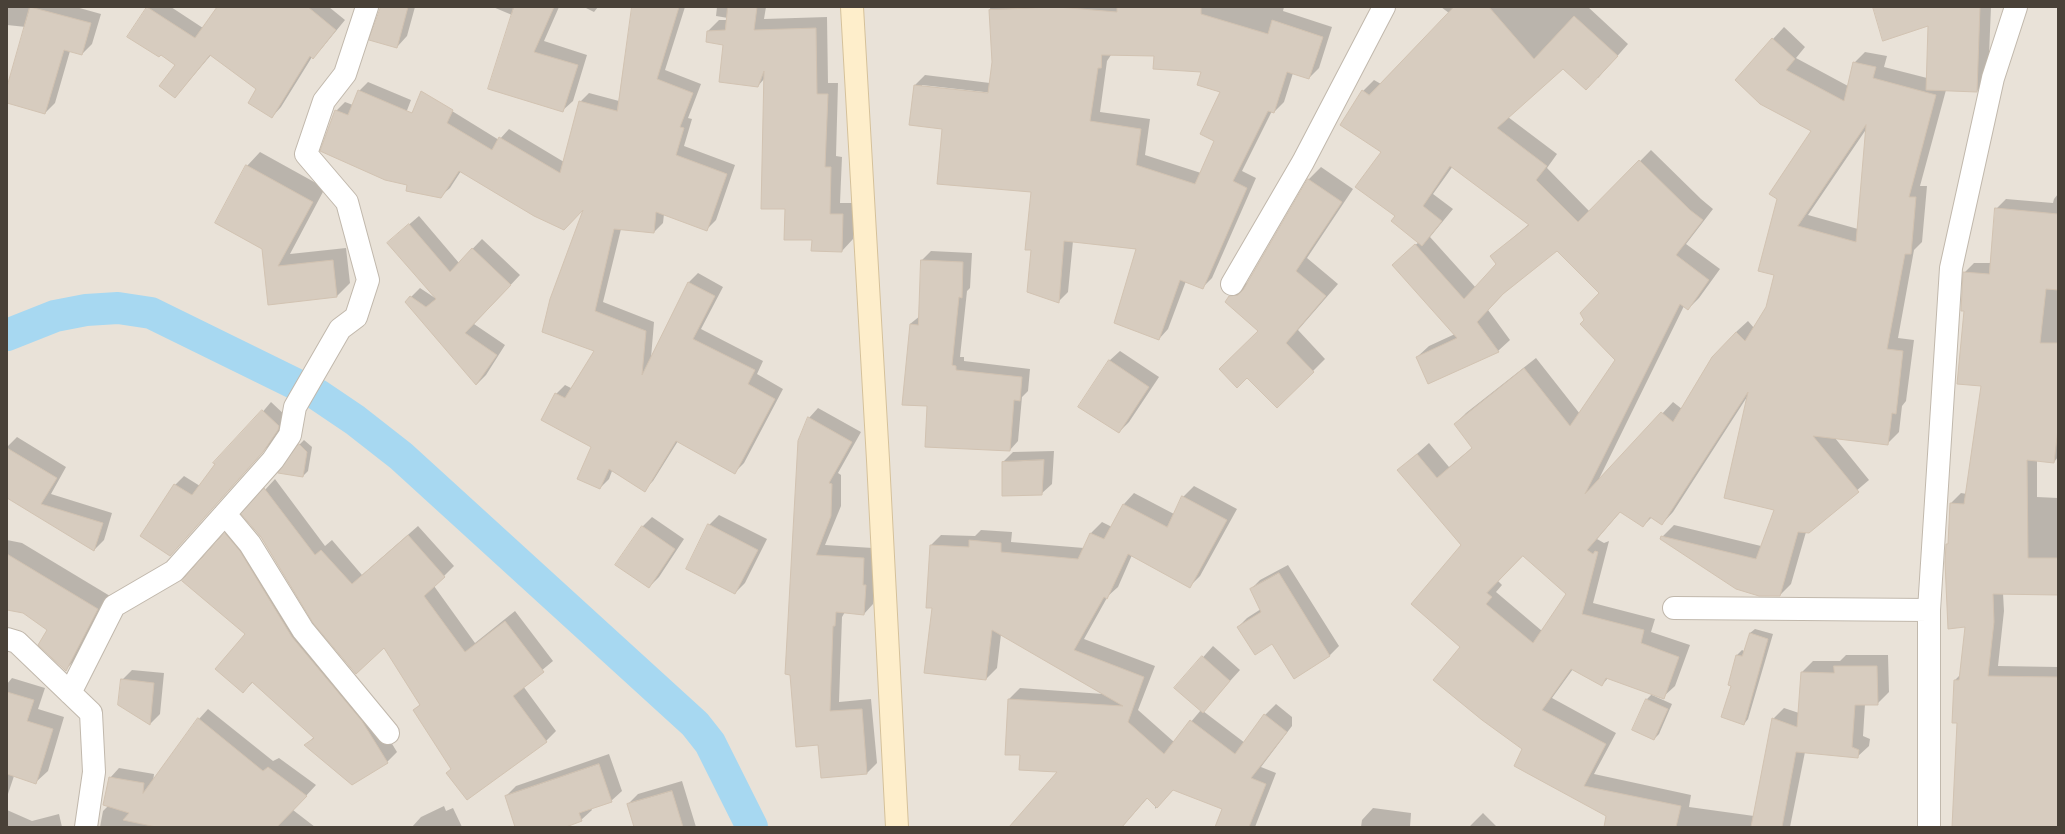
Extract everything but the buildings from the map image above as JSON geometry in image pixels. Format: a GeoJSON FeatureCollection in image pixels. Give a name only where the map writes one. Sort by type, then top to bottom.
{"type":"FeatureCollection","features":[{"type":"Feature","properties":{"kind":"main road"},"geometry":{"type":"LineString","coordinates":[[852,7],[897,827]]}},
{"type":"Feature","properties":{"kind":"street"},"geometry":{"type":"LineString","coordinates":[[70,693],[114,606],[174,571],[273,460],[290,435],[295,407],[327,354],[340,329],[356,317],[368,280],[347,202],[306,154],[324,101],[345,74],[367,7]]}},
{"type":"Feature","properties":{"kind":"street"},"geometry":{"type":"LineString","coordinates":[[1232,284],[1302,162],[1384,7]]}},
{"type":"Feature","properties":{"kind":"street"},"geometry":{"type":"LineString","coordinates":[[1929,827],[1929,610],[1951,268],[1993,78],[2016,7]]}},
{"type":"Feature","properties":{"kind":"street"},"geometry":{"type":"LineString","coordinates":[[225,514],[250,544],[303,630],[388,733]]}},
{"type":"Feature","properties":{"kind":"street"},"geometry":{"type":"LineString","coordinates":[[1674,608],[1929,610]]}},
{"type":"Feature","properties":{"kind":"street"},"geometry":{"type":"LineString","coordinates":[[7,639],[16,642],[91,713],[94,772],[86,827]]}},
{"type":"Feature","properties":{"kind":"shaded area"},"geometry":{"type":"Polygon","coordinates":[[[7,7],[2058,7],[2058,827],[7,827],[7,7]]]}},
{"type":"Feature","properties":{"kind":"waterway"},"geometry":{"type":"LineString","coordinates":[[7,335],[55,316],[86,310],[118,308],[151,313],[318,395],[355,420],[401,456],[695,724],[710,743],[752,827]]}}]}
